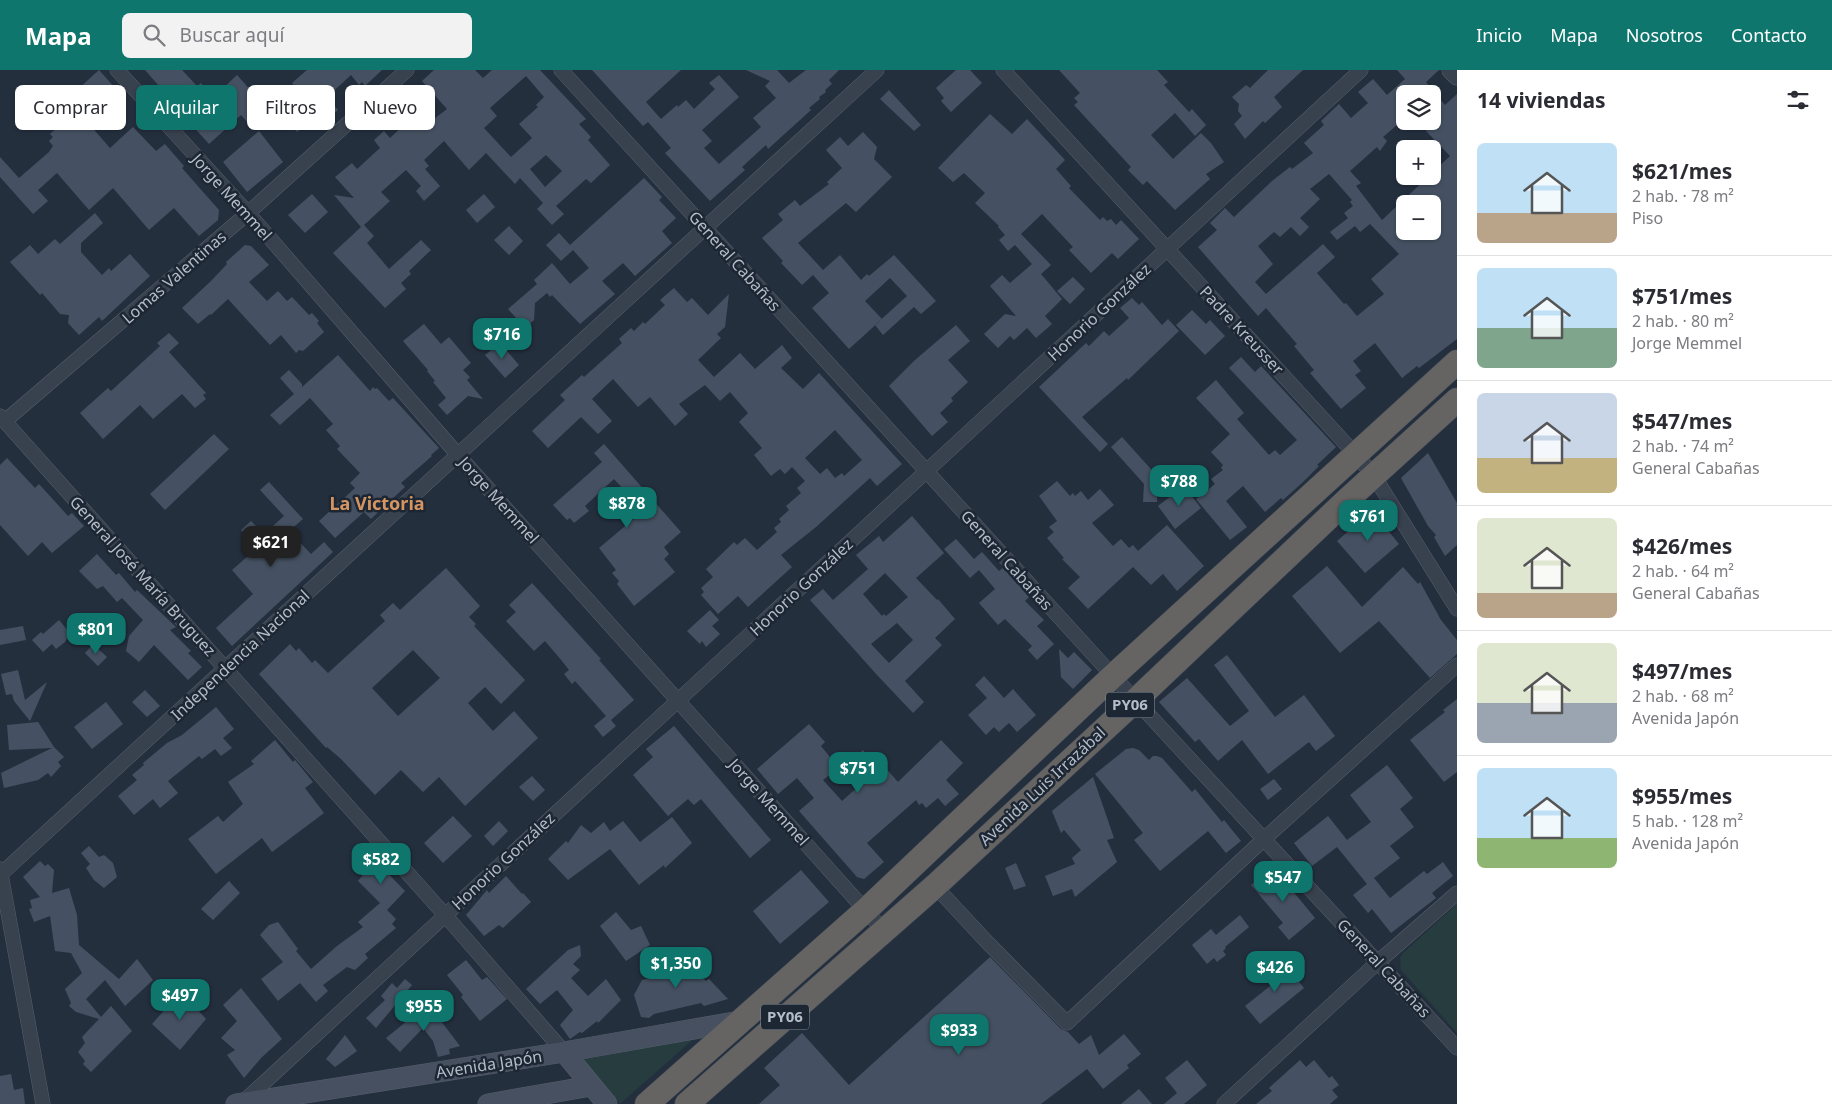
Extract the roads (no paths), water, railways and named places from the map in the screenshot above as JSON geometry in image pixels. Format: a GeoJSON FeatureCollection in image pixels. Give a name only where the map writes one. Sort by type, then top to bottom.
{"type":"FeatureCollection","features":[{"type":"Feature","properties":{"kind":"highway","name":"PY06"},"geometry":{"type":"LineString","coordinates":[[1113,676],[1457,362]]}},
{"type":"Feature","properties":{"kind":"highway","name":"Avenida Luis Irrazábal"},"geometry":{"type":"LineString","coordinates":[[687,1104],[935,886],[1457,400]]}},
{"type":"Feature","properties":{"kind":"highway","name":"Avenida Luis Irrazábal"},"geometry":{"type":"LineString","coordinates":[[647,1104],[866,910],[1113,676]]}},
{"type":"Feature","properties":{"kind":"main road","name":"Avenida Japón"},"geometry":{"type":"LineString","coordinates":[[239,1104],[564,1052],[740,1021]]}},
{"type":"Feature","properties":{"kind":"main road"},"geometry":{"type":"LineString","coordinates":[[564,1052],[607,1104]]}},
{"type":"Feature","properties":{"kind":"main road"},"geometry":{"type":"LineString","coordinates":[[488,1104],[591,1086]]}},
{"type":"Feature","properties":{"kind":"street","name":"Jorge Memmel"},"geometry":{"type":"LineString","coordinates":[[117,70],[248,213],[458,454],[883,930]]}},
{"type":"Feature","properties":{"kind":"street","name":"Lomas Valentinas"},"geometry":{"type":"LineString","coordinates":[[3,418],[248,213],[407,70]]}},
{"type":"Feature","properties":{"kind":"street","name":"General Cabañas"},"geometry":{"type":"LineString","coordinates":[[561,70],[1113,676],[1457,1048]]}},
{"type":"Feature","properties":{"kind":"street","name":"Independencia Nacional"},"geometry":{"type":"LineString","coordinates":[[1,872],[225,669],[877,70]]}},
{"type":"Feature","properties":{"kind":"street","name":"Padre Kreusser"},"geometry":{"type":"LineString","coordinates":[[1003,70],[1374,476],[1457,609]]}},
{"type":"Feature","properties":{"kind":"street","name":"Honorio González"},"geometry":{"type":"LineString","coordinates":[[239,1104],[1361,70]]}},
{"type":"Feature","properties":{"kind":"street"},"geometry":{"type":"LineString","coordinates":[[1451,70],[1457,76]]}},
{"type":"Feature","properties":{"kind":"street","name":"General José María Bruguez"},"geometry":{"type":"LineString","coordinates":[[3,418],[225,669],[446,914],[564,1052]]}},
{"type":"Feature","properties":{"kind":"street"},"geometry":{"type":"LineString","coordinates":[[935,886],[1067,1023],[1264,839],[1457,665]]}},
{"type":"Feature","properties":{"kind":"street"},"geometry":{"type":"LineString","coordinates":[[1,872],[43,1104]]}},
{"type":"Feature","properties":{"kind":"street"},"geometry":{"type":"LineString","coordinates":[[1224,1104],[1457,892]]}},
{"type":"Feature","properties":{"kind":"street"},"geometry":{"type":"LineString","coordinates":[[0,955],[14,952]]}},
{"type":"Feature","properties":{"kind":"district","name":"La Victoria"},"geometry":{"type":"Point","coordinates":[377,504]}}]}
